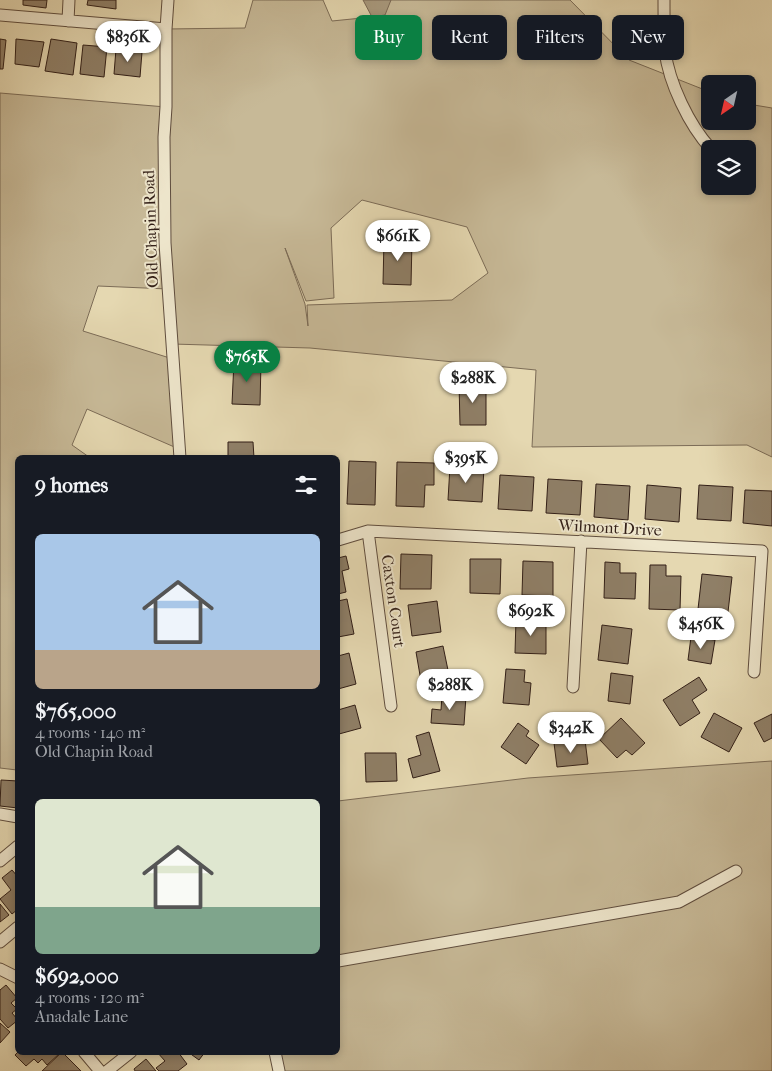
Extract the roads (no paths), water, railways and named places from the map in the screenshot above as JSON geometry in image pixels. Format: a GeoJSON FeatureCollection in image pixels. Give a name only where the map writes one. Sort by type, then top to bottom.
{"type":"FeatureCollection","features":[{"type":"Feature","properties":{"kind":"street"},"geometry":{"type":"LineString","coordinates":[[68,22],[69,0]]}},
{"type":"Feature","properties":{"kind":"street","name":"Old Chapin Road"},"geometry":{"type":"LineString","coordinates":[[168,0],[164,137],[165,243],[180,455]]}},
{"type":"Feature","properties":{"kind":"street"},"geometry":{"type":"LineString","coordinates":[[664,0],[665,51],[675,88],[703,140]]}},
{"type":"Feature","properties":{"kind":"street"},"geometry":{"type":"LineString","coordinates":[[0,15],[166,29]]}},
{"type":"Feature","properties":{"kind":"street","name":"Wilmont Drive"},"geometry":{"type":"LineString","coordinates":[[340,539],[368,531],[762,551],[754,672]]}},
{"type":"Feature","properties":{"kind":"street","name":"Caxton Court"},"geometry":{"type":"LineString","coordinates":[[368,531],[391,706]]}},
{"type":"Feature","properties":{"kind":"street"},"geometry":{"type":"LineString","coordinates":[[573,687],[581,541]]}},
{"type":"Feature","properties":{"kind":"street"},"geometry":{"type":"LineString","coordinates":[[0,814],[15,816]]}},
{"type":"Feature","properties":{"kind":"street"},"geometry":{"type":"LineString","coordinates":[[0,861],[15,848]]}},
{"type":"Feature","properties":{"kind":"street"},"geometry":{"type":"LineString","coordinates":[[340,961],[679,902],[736,871]]}},
{"type":"Feature","properties":{"kind":"street"},"geometry":{"type":"LineString","coordinates":[[0,942],[15,930]]}},
{"type":"Feature","properties":{"kind":"street"},"geometry":{"type":"LineString","coordinates":[[0,970],[15,977]]}},
{"type":"Feature","properties":{"kind":"street"},"geometry":{"type":"LineString","coordinates":[[87,1055],[100,1071]]}},
{"type":"Feature","properties":{"kind":"street"},"geometry":{"type":"LineString","coordinates":[[107,1071],[127,1055]]}},
{"type":"Feature","properties":{"kind":"street"},"geometry":{"type":"LineString","coordinates":[[276,1055],[279,1071]]}}]}
